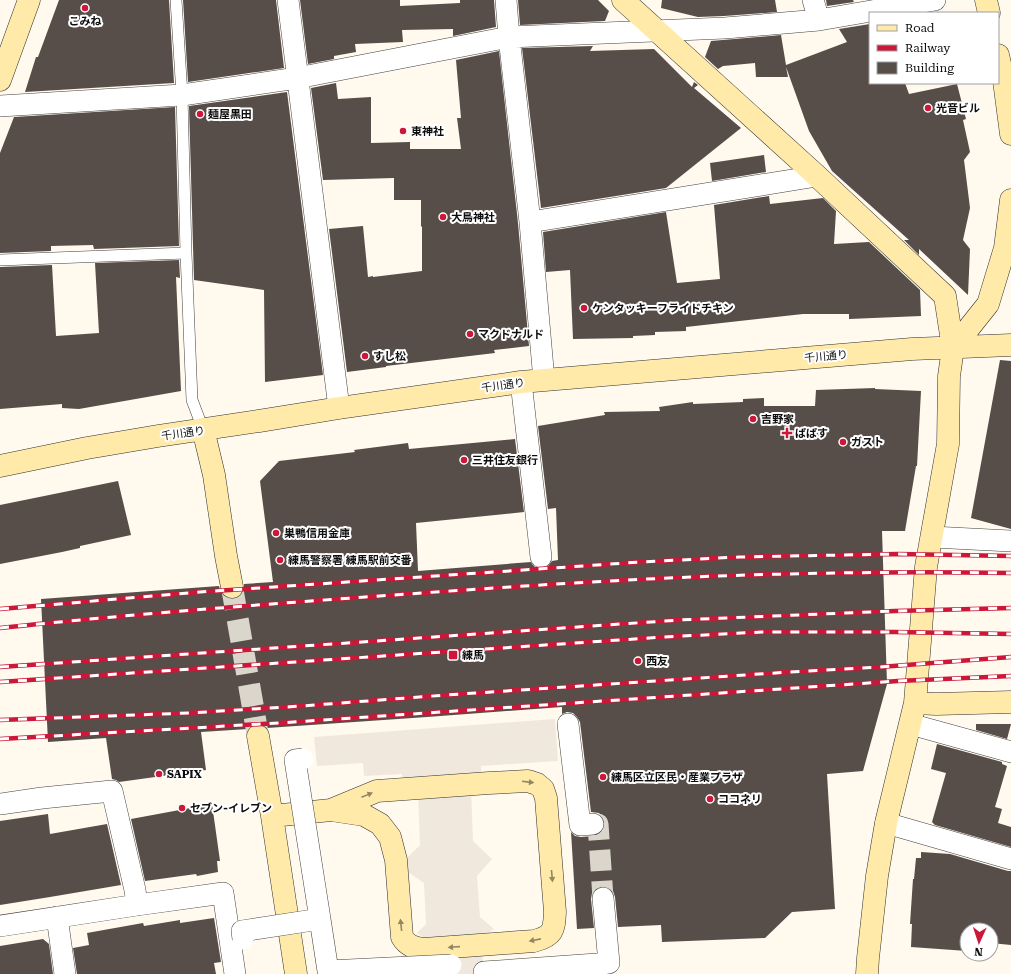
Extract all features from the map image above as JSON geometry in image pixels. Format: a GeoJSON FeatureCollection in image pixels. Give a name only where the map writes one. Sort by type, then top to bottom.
{"type":"FeatureCollection","features":[{"type":"Feature","properties":{"kind":"street"},"geometry":{"type":"LineString","coordinates":[[0,80],[29,0]]}},
{"type":"Feature","properties":{"kind":"street"},"geometry":{"type":"LineString","coordinates":[[288,0],[339,408]]}},
{"type":"Feature","properties":{"kind":"street"},"geometry":{"type":"LineString","coordinates":[[506,0],[530,222],[544,380]]}},
{"type":"Feature","properties":{"kind":"street"},"geometry":{"type":"LineString","coordinates":[[623,0],[817,176],[944,296],[953,348],[949,376],[948,444],[926,567],[915,703],[886,822],[877,876],[869,944],[868,974]]}},
{"type":"Feature","properties":{"kind":"street"},"geometry":{"type":"LineString","coordinates":[[813,0],[819,20]]}},
{"type":"Feature","properties":{"kind":"street"},"geometry":{"type":"LineString","coordinates":[[0,106],[182,95],[297,78],[509,37],[725,28],[819,20],[935,0]]}},
{"type":"Feature","properties":{"kind":"street"},"geometry":{"type":"LineString","coordinates":[[986,0],[989,12]]}},
{"type":"Feature","properties":{"kind":"street"},"geometry":{"type":"LineString","coordinates":[[999,59],[1004,81],[1011,134]]}},
{"type":"Feature","properties":{"kind":"street"},"geometry":{"type":"LineString","coordinates":[[530,222],[817,176]]}},
{"type":"Feature","properties":{"kind":"street"},"geometry":{"type":"LineString","coordinates":[[953,348],[988,304],[1005,248],[1011,200]]}},
{"type":"Feature","properties":{"kind":"street","name":"千川通り"},"geometry":{"type":"LineString","coordinates":[[0,466],[87,448],[339,408],[522,382],[904,350],[1011,345]]}},
{"type":"Feature","properties":{"kind":"street"},"geometry":{"type":"LineString","coordinates":[[522,382],[541,557]]}},
{"type":"Feature","properties":{"kind":"street"},"geometry":{"type":"LineString","coordinates":[[203,430],[214,474],[232,587]]}},
{"type":"Feature","properties":{"kind":"street"},"geometry":{"type":"LineString","coordinates":[[932,537],[1011,541]]}},
{"type":"Feature","properties":{"kind":"street"},"geometry":{"type":"LineString","coordinates":[[915,703],[936,704],[1011,702]]}},
{"type":"Feature","properties":{"kind":"street"},"geometry":{"type":"LineString","coordinates":[[568,724],[580,825],[593,824]]}},
{"type":"Feature","properties":{"kind":"street"},"geometry":{"type":"LineString","coordinates":[[910,724],[1011,752]]}},
{"type":"Feature","properties":{"kind":"street"},"geometry":{"type":"LineString","coordinates":[[258,736],[272,816],[296,974]]}},
{"type":"Feature","properties":{"kind":"street"},"geometry":{"type":"LineString","coordinates":[[297,755],[328,971],[451,965]]}},
{"type":"Feature","properties":{"kind":"street"},"geometry":{"type":"LineString","coordinates":[[272,816],[331,810],[364,815],[380,824],[390,837],[396,860],[402,937],[405,943],[415,948],[424,949],[534,941],[550,934],[554,925],[555,912],[546,798],[543,789],[537,784],[528,781],[377,791],[331,810]]}},
{"type":"Feature","properties":{"kind":"street"},"geometry":{"type":"LineString","coordinates":[[0,804],[112,791],[135,890],[137,905]]}},
{"type":"Feature","properties":{"kind":"street"},"geometry":{"type":"LineString","coordinates":[[886,822],[1011,859]]}},
{"type":"Feature","properties":{"kind":"street"},"geometry":{"type":"LineString","coordinates":[[0,926],[223,893],[235,974]]}},
{"type":"Feature","properties":{"kind":"street"},"geometry":{"type":"LineString","coordinates":[[484,972],[597,969],[609,963],[603,898]]}},
{"type":"Feature","properties":{"kind":"street"},"geometry":{"type":"LineString","coordinates":[[57,917],[65,974]]}},
{"type":"Feature","properties":{"kind":"street"},"geometry":{"type":"LineString","coordinates":[[243,939],[242,931],[320,919]]}},
{"type":"Feature","properties":{"kind":"lane"},"geometry":{"type":"LineString","coordinates":[[176,0],[182,95],[192,400],[203,430]]}},
{"type":"Feature","properties":{"kind":"lane"},"geometry":{"type":"LineString","coordinates":[[0,260],[186,253]]}},
{"type":"Feature","properties":{"kind":"shaded area"},"geometry":{"type":"Polygon","coordinates":[[[555,719],[558,761],[481,766],[482,777],[471,789],[473,841],[492,859],[477,876],[480,917],[494,929],[481,938],[484,974],[431,974],[429,941],[417,933],[426,924],[424,883],[399,866],[420,845],[418,793],[403,784],[402,774],[364,776],[363,763],[317,766],[314,737],[555,719]]]}},
{"type":"Feature","properties":{"kind":"building"},"geometry":{"type":"Polygon","coordinates":[[[59,0],[169,0],[174,83],[25,92],[36,57],[38,57],[59,0]]]}},
{"type":"Feature","properties":{"kind":"building"},"geometry":{"type":"Polygon","coordinates":[[[183,0],[276,0],[284,68],[188,82],[183,0]]]}},
{"type":"Feature","properties":{"kind":"building"},"geometry":{"type":"Polygon","coordinates":[[[300,0],[400,0],[400,6],[460,3],[460,0],[494,0],[496,27],[453,36],[453,29],[402,30],[403,42],[355,44],[356,52],[334,56],[334,59],[308,64],[300,0]]]}},
{"type":"Feature","properties":{"kind":"building"},"geometry":{"type":"Polygon","coordinates":[[[518,0],[598,0],[609,11],[605,21],[520,25],[518,0]]]}},
{"type":"Feature","properties":{"kind":"building"},"geometry":{"type":"Polygon","coordinates":[[[662,0],[775,0],[777,12],[698,17],[661,8],[662,0]]]}},
{"type":"Feature","properties":{"kind":"building"},"geometry":{"type":"Polygon","coordinates":[[[826,0],[853,0],[854,2],[827,6],[826,0]]]}},
{"type":"Feature","properties":{"kind":"building"},"geometry":{"type":"Polygon","coordinates":[[[869,24],[869,84],[905,84],[909,94],[957,84],[966,119],[963,120],[970,152],[964,160],[970,208],[963,240],[970,249],[968,295],[919,249],[919,255],[904,240],[909,240],[832,171],[809,131],[786,67],[788,77],[756,77],[755,63],[723,66],[718,69],[705,57],[711,41],[781,35],[786,65],[847,42],[839,29],[869,24]]]}},
{"type":"Feature","properties":{"kind":"building"},"geometry":{"type":"Polygon","coordinates":[[[593,46],[590,51],[654,49],[692,87],[694,82],[698,85],[694,88],[741,128],[666,188],[541,208],[522,48],[593,46]]]}},
{"type":"Feature","properties":{"kind":"building"},"geometry":{"type":"Polygon","coordinates":[[[499,51],[518,223],[529,346],[494,350],[495,353],[347,372],[329,229],[363,226],[368,277],[422,271],[421,200],[394,200],[394,178],[323,180],[311,88],[336,83],[338,99],[371,97],[371,143],[410,142],[410,149],[461,149],[457,118],[461,118],[456,60],[499,51]]]}},
{"type":"Feature","properties":{"kind":"building"},"geometry":{"type":"Polygon","coordinates":[[[287,92],[323,375],[265,382],[264,290],[194,280],[189,106],[287,92]]]}},
{"type":"Feature","properties":{"kind":"building"},"geometry":{"type":"Polygon","coordinates":[[[175,107],[179,246],[94,249],[93,245],[51,246],[51,251],[0,253],[0,153],[14,117],[175,107]]]}},
{"type":"Feature","properties":{"kind":"building"},"geometry":{"type":"Polygon","coordinates":[[[764,155],[766,172],[712,181],[710,163],[764,155]]]}},
{"type":"Feature","properties":{"kind":"building"},"geometry":{"type":"Polygon","coordinates":[[[769,196],[770,204],[823,198],[836,211],[834,244],[869,242],[920,290],[921,316],[849,319],[849,314],[803,314],[686,327],[686,331],[655,332],[655,335],[633,336],[633,338],[573,339],[570,270],[546,272],[543,232],[666,212],[677,283],[720,279],[714,205],[769,196]]]}},
{"type":"Feature","properties":{"kind":"building"},"geometry":{"type":"Polygon","coordinates":[[[179,260],[180,278],[176,277],[181,391],[79,409],[62,408],[62,404],[0,409],[0,267],[52,265],[56,336],[99,333],[95,263],[179,260]]]}},
{"type":"Feature","properties":{"kind":"building"},"geometry":{"type":"Polygon","coordinates":[[[1000,360],[1011,361],[1011,529],[971,518],[1000,360]]]}},
{"type":"Feature","properties":{"kind":"building"},"geometry":{"type":"Polygon","coordinates":[[[875,388],[921,391],[917,466],[905,531],[882,531],[887,684],[863,771],[827,774],[835,909],[792,912],[765,938],[662,942],[661,925],[618,927],[613,891],[608,887],[602,886],[596,888],[592,893],[591,899],[594,928],[577,929],[571,832],[575,836],[594,836],[600,834],[604,830],[605,823],[599,813],[591,812],[580,722],[573,713],[567,712],[562,714],[562,707],[267,728],[262,724],[256,724],[250,726],[248,729],[201,732],[206,770],[119,782],[112,779],[106,738],[48,742],[41,599],[219,586],[223,595],[228,599],[234,599],[240,597],[244,591],[244,584],[273,582],[260,481],[279,461],[355,452],[354,450],[408,443],[409,449],[515,439],[524,512],[416,523],[418,571],[531,562],[536,568],[543,569],[552,561],[558,560],[556,508],[548,509],[538,426],[605,415],[604,412],[660,411],[659,407],[693,402],[693,404],[743,402],[743,399],[764,398],[764,406],[815,406],[816,390],[875,388]]]}},
{"type":"Feature","properties":{"kind":"building"},"geometry":{"type":"Polygon","coordinates":[[[118,481],[131,535],[80,546],[80,548],[62,552],[0,564],[0,505],[118,481]]]}},
{"type":"Feature","properties":{"kind":"building"},"geometry":{"type":"Polygon","coordinates":[[[976,724],[1011,724],[1007,739],[976,730],[976,724]]]}},
{"type":"Feature","properties":{"kind":"building"},"geometry":{"type":"Polygon","coordinates":[[[937,744],[1002,762],[1002,764],[1007,766],[995,807],[1002,809],[998,823],[1011,827],[1011,847],[935,825],[932,822],[946,773],[931,769],[937,744]]]}},
{"type":"Feature","properties":{"kind":"building"},"geometry":{"type":"Polygon","coordinates":[[[212,804],[220,861],[217,861],[218,872],[197,876],[196,874],[145,881],[131,819],[212,804]]]}},
{"type":"Feature","properties":{"kind":"building"},"geometry":{"type":"Polygon","coordinates":[[[48,814],[50,834],[107,824],[121,885],[0,905],[0,821],[48,814]]]}},
{"type":"Feature","properties":{"kind":"building"},"geometry":{"type":"Polygon","coordinates":[[[921,852],[950,854],[1011,871],[1011,945],[999,944],[999,922],[959,922],[959,950],[911,947],[912,924],[910,924],[913,879],[916,858],[921,858],[921,852]]]}},
{"type":"Feature","properties":{"kind":"building"},"geometry":{"type":"Polygon","coordinates":[[[214,918],[221,962],[214,963],[216,974],[77,974],[73,948],[89,945],[87,933],[143,923],[144,926],[180,920],[180,923],[214,918]]]}},
{"type":"Feature","properties":{"kind":"building"},"geometry":{"type":"Polygon","coordinates":[[[43,939],[49,944],[53,974],[0,974],[0,946],[43,939]]]}},
{"type":"Feature","properties":{"kind":"tunnel"},"geometry":{"type":"LineString","coordinates":[[232,587],[258,736]]}},
{"type":"Feature","properties":{"kind":"tunnel"},"geometry":{"type":"LineString","coordinates":[[593,824],[598,824],[603,898]]}},
{"type":"Feature","properties":{"kind":"railway"},"geometry":{"type":"LineString","coordinates":[[0,609],[200,592],[641,562],[739,557],[898,554],[1011,556]]}},
{"type":"Feature","properties":{"kind":"railway"},"geometry":{"type":"LineString","coordinates":[[0,628],[274,604],[629,580],[815,573],[1011,573]]}},
{"type":"Feature","properties":{"kind":"railway"},"geometry":{"type":"LineString","coordinates":[[0,667],[679,620],[1011,608]]}},
{"type":"Feature","properties":{"kind":"railway"},"geometry":{"type":"LineString","coordinates":[[0,682],[664,637],[762,632],[1011,634]]}},
{"type":"Feature","properties":{"kind":"railway"},"geometry":{"type":"LineString","coordinates":[[0,720],[189,713],[302,706],[1011,657]]}},
{"type":"Feature","properties":{"kind":"railway"},"geometry":{"type":"LineString","coordinates":[[0,739],[279,723],[898,681],[1011,676]]}},
{"type":"Feature","properties":{"kind":"place","name":"こみね"},"geometry":{"type":"Point","coordinates":[85,8]}},
{"type":"Feature","properties":{"kind":"place","name":"光音ビル"},"geometry":{"type":"Point","coordinates":[928,108]}},
{"type":"Feature","properties":{"kind":"place","name":"麺屋黒田"},"geometry":{"type":"Point","coordinates":[200,114]}},
{"type":"Feature","properties":{"kind":"place","name":"東神社"},"geometry":{"type":"Point","coordinates":[403,131]}},
{"type":"Feature","properties":{"kind":"place","name":"大鳥神社"},"geometry":{"type":"Point","coordinates":[443,217]}},
{"type":"Feature","properties":{"kind":"place","name":"ケンタッキーフライドチキン"},"geometry":{"type":"Point","coordinates":[584,308]}},
{"type":"Feature","properties":{"kind":"place","name":"マクドナルド"},"geometry":{"type":"Point","coordinates":[470,334]}},
{"type":"Feature","properties":{"kind":"place","name":"すし松"},"geometry":{"type":"Point","coordinates":[365,356]}},
{"type":"Feature","properties":{"kind":"place","name":"吉野家"},"geometry":{"type":"Point","coordinates":[753,419]}},
{"type":"Feature","properties":{"kind":"place","name":"ぱぱす"},"geometry":{"type":"Point","coordinates":[787,433]}},
{"type":"Feature","properties":{"kind":"place","name":"ガスト"},"geometry":{"type":"Point","coordinates":[843,442]}},
{"type":"Feature","properties":{"kind":"place","name":"三井住友銀行"},"geometry":{"type":"Point","coordinates":[464,460]}},
{"type":"Feature","properties":{"kind":"place","name":"巣鴨信用金庫"},"geometry":{"type":"Point","coordinates":[276,533]}},
{"type":"Feature","properties":{"kind":"place","name":"練馬警察署 練馬駅前交番"},"geometry":{"type":"Point","coordinates":[280,560]}},
{"type":"Feature","properties":{"kind":"place","name":"練馬"},"geometry":{"type":"Point","coordinates":[453,655]}},
{"type":"Feature","properties":{"kind":"place","name":"西友"},"geometry":{"type":"Point","coordinates":[638,661]}},
{"type":"Feature","properties":{"kind":"place","name":"SAPIX"},"geometry":{"type":"Point","coordinates":[159,774]}},
{"type":"Feature","properties":{"kind":"place","name":"練馬区立区民・産業プラザ"},"geometry":{"type":"Point","coordinates":[603,777]}},
{"type":"Feature","properties":{"kind":"place","name":"ココネリ"},"geometry":{"type":"Point","coordinates":[710,799]}},
{"type":"Feature","properties":{"kind":"place","name":"セブン-イレブン"},"geometry":{"type":"Point","coordinates":[182,808]}}]}
